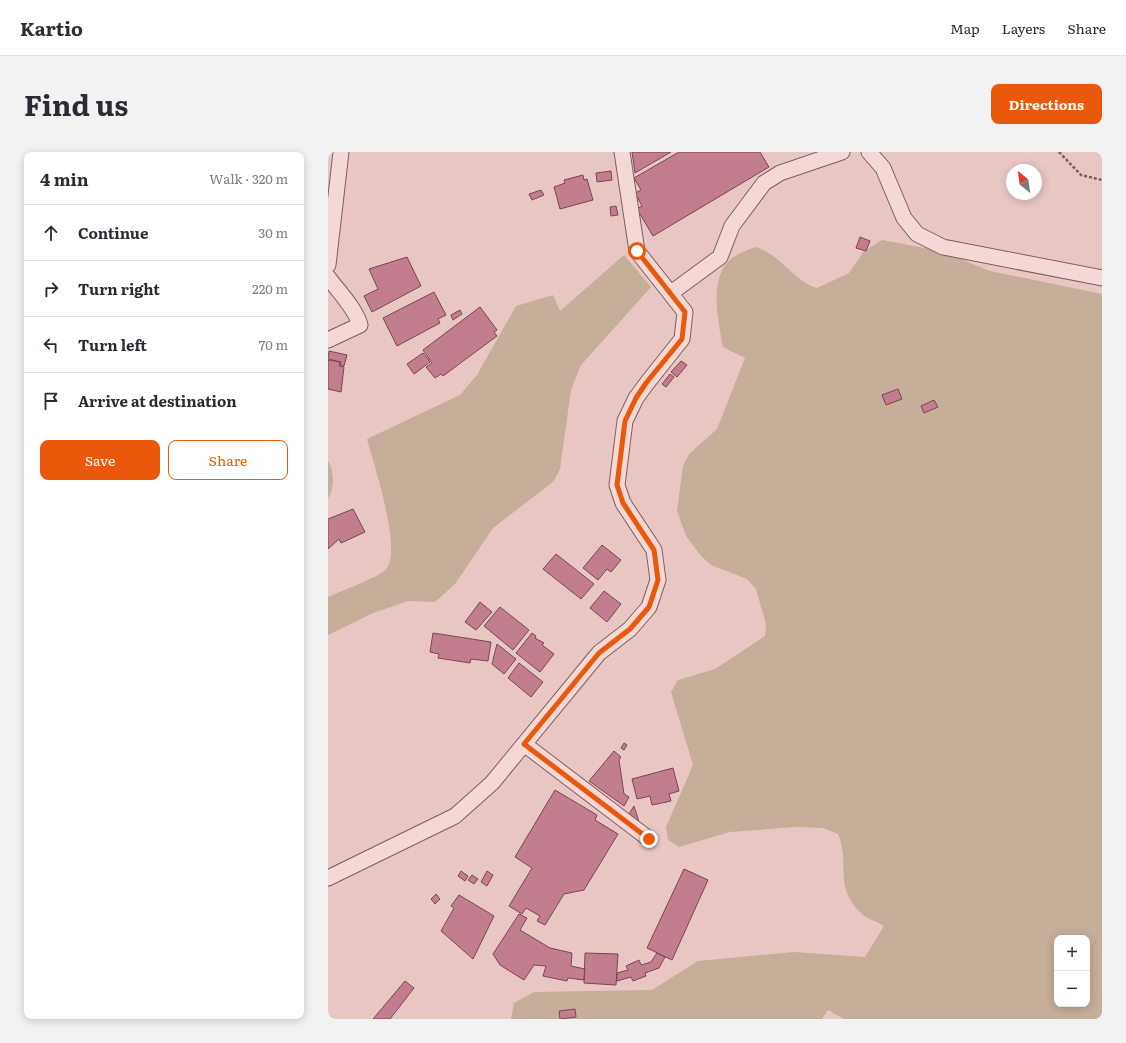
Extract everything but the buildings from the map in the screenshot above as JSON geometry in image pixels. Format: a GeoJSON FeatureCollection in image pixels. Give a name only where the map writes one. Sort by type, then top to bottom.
{"type":"FeatureCollection","features":[{"type":"Feature","properties":{"kind":"street"},"geometry":{"type":"LineString","coordinates":[[328,265],[341,152]]}},
{"type":"Feature","properties":{"kind":"street"},"geometry":{"type":"LineString","coordinates":[[328,878],[455,816],[492,783],[599,653],[630,629],[649,607],[658,580],[654,550],[623,503],[617,485],[625,421],[636,398],[646,383],[682,339],[685,312],[637,251],[622,152]]}},
{"type":"Feature","properties":{"kind":"street"},"geometry":{"type":"LineString","coordinates":[[671,293],[720,257],[732,226],[764,183],[780,173],[842,152]]}},
{"type":"Feature","properties":{"kind":"street"},"geometry":{"type":"LineString","coordinates":[[869,152],[883,168],[904,218],[917,234],[943,247],[1102,278]]}},
{"type":"Feature","properties":{"kind":"street"},"geometry":{"type":"LineString","coordinates":[[328,277],[348,305],[357,314],[360,325],[328,340]]}},
{"type":"Feature","properties":{"kind":"street"},"geometry":{"type":"LineString","coordinates":[[524,744],[649,839]]}},
{"type":"Feature","properties":{"kind":"path"},"geometry":{"type":"LineString","coordinates":[[1059,152],[1080,175],[1102,180]]}},
{"type":"Feature","properties":{"kind":"shaded area"},"geometry":{"type":"Polygon","coordinates":[[[882,240],[941,251],[990,271],[1102,294],[1102,1019],[844,1019],[828,1010],[822,1019],[511,1019],[514,1003],[534,992],[652,990],[698,961],[794,952],[865,957],[884,926],[862,914],[847,894],[842,845],[838,834],[823,828],[796,827],[730,832],[679,847],[668,840],[666,827],[693,765],[671,692],[678,680],[715,669],[765,636],[766,624],[756,589],[747,579],[711,565],[701,556],[686,536],[677,511],[683,466],[689,454],[717,429],[745,358],[723,347],[717,312],[717,288],[720,276],[725,266],[732,258],[755,247],[773,256],[794,274],[808,284],[817,288],[849,273],[864,251],[882,240]]]}},
{"type":"Feature","properties":{"kind":"shaded area"},"geometry":{"type":"Polygon","coordinates":[[[624,255],[651,287],[581,365],[571,390],[560,469],[554,481],[493,528],[455,584],[435,602],[408,601],[373,613],[328,635],[328,597],[379,574],[384,571],[390,562],[391,547],[386,508],[367,439],[460,395],[477,375],[516,306],[553,295],[560,311],[624,255]]]}},
{"type":"Feature","properties":{"kind":"shaded area"},"geometry":{"type":"Polygon","coordinates":[[[328,461],[332,469],[333,485],[328,498],[328,461]]]}},
{"type":"Feature","properties":{"kind":"route"},"geometry":{"type":"LineString","coordinates":[[637,251],[685,312],[682,339],[646,383],[636,398],[625,421],[617,485],[623,503],[654,550],[658,580],[649,607],[630,629],[599,653],[524,744],[649,839]]}}]}
